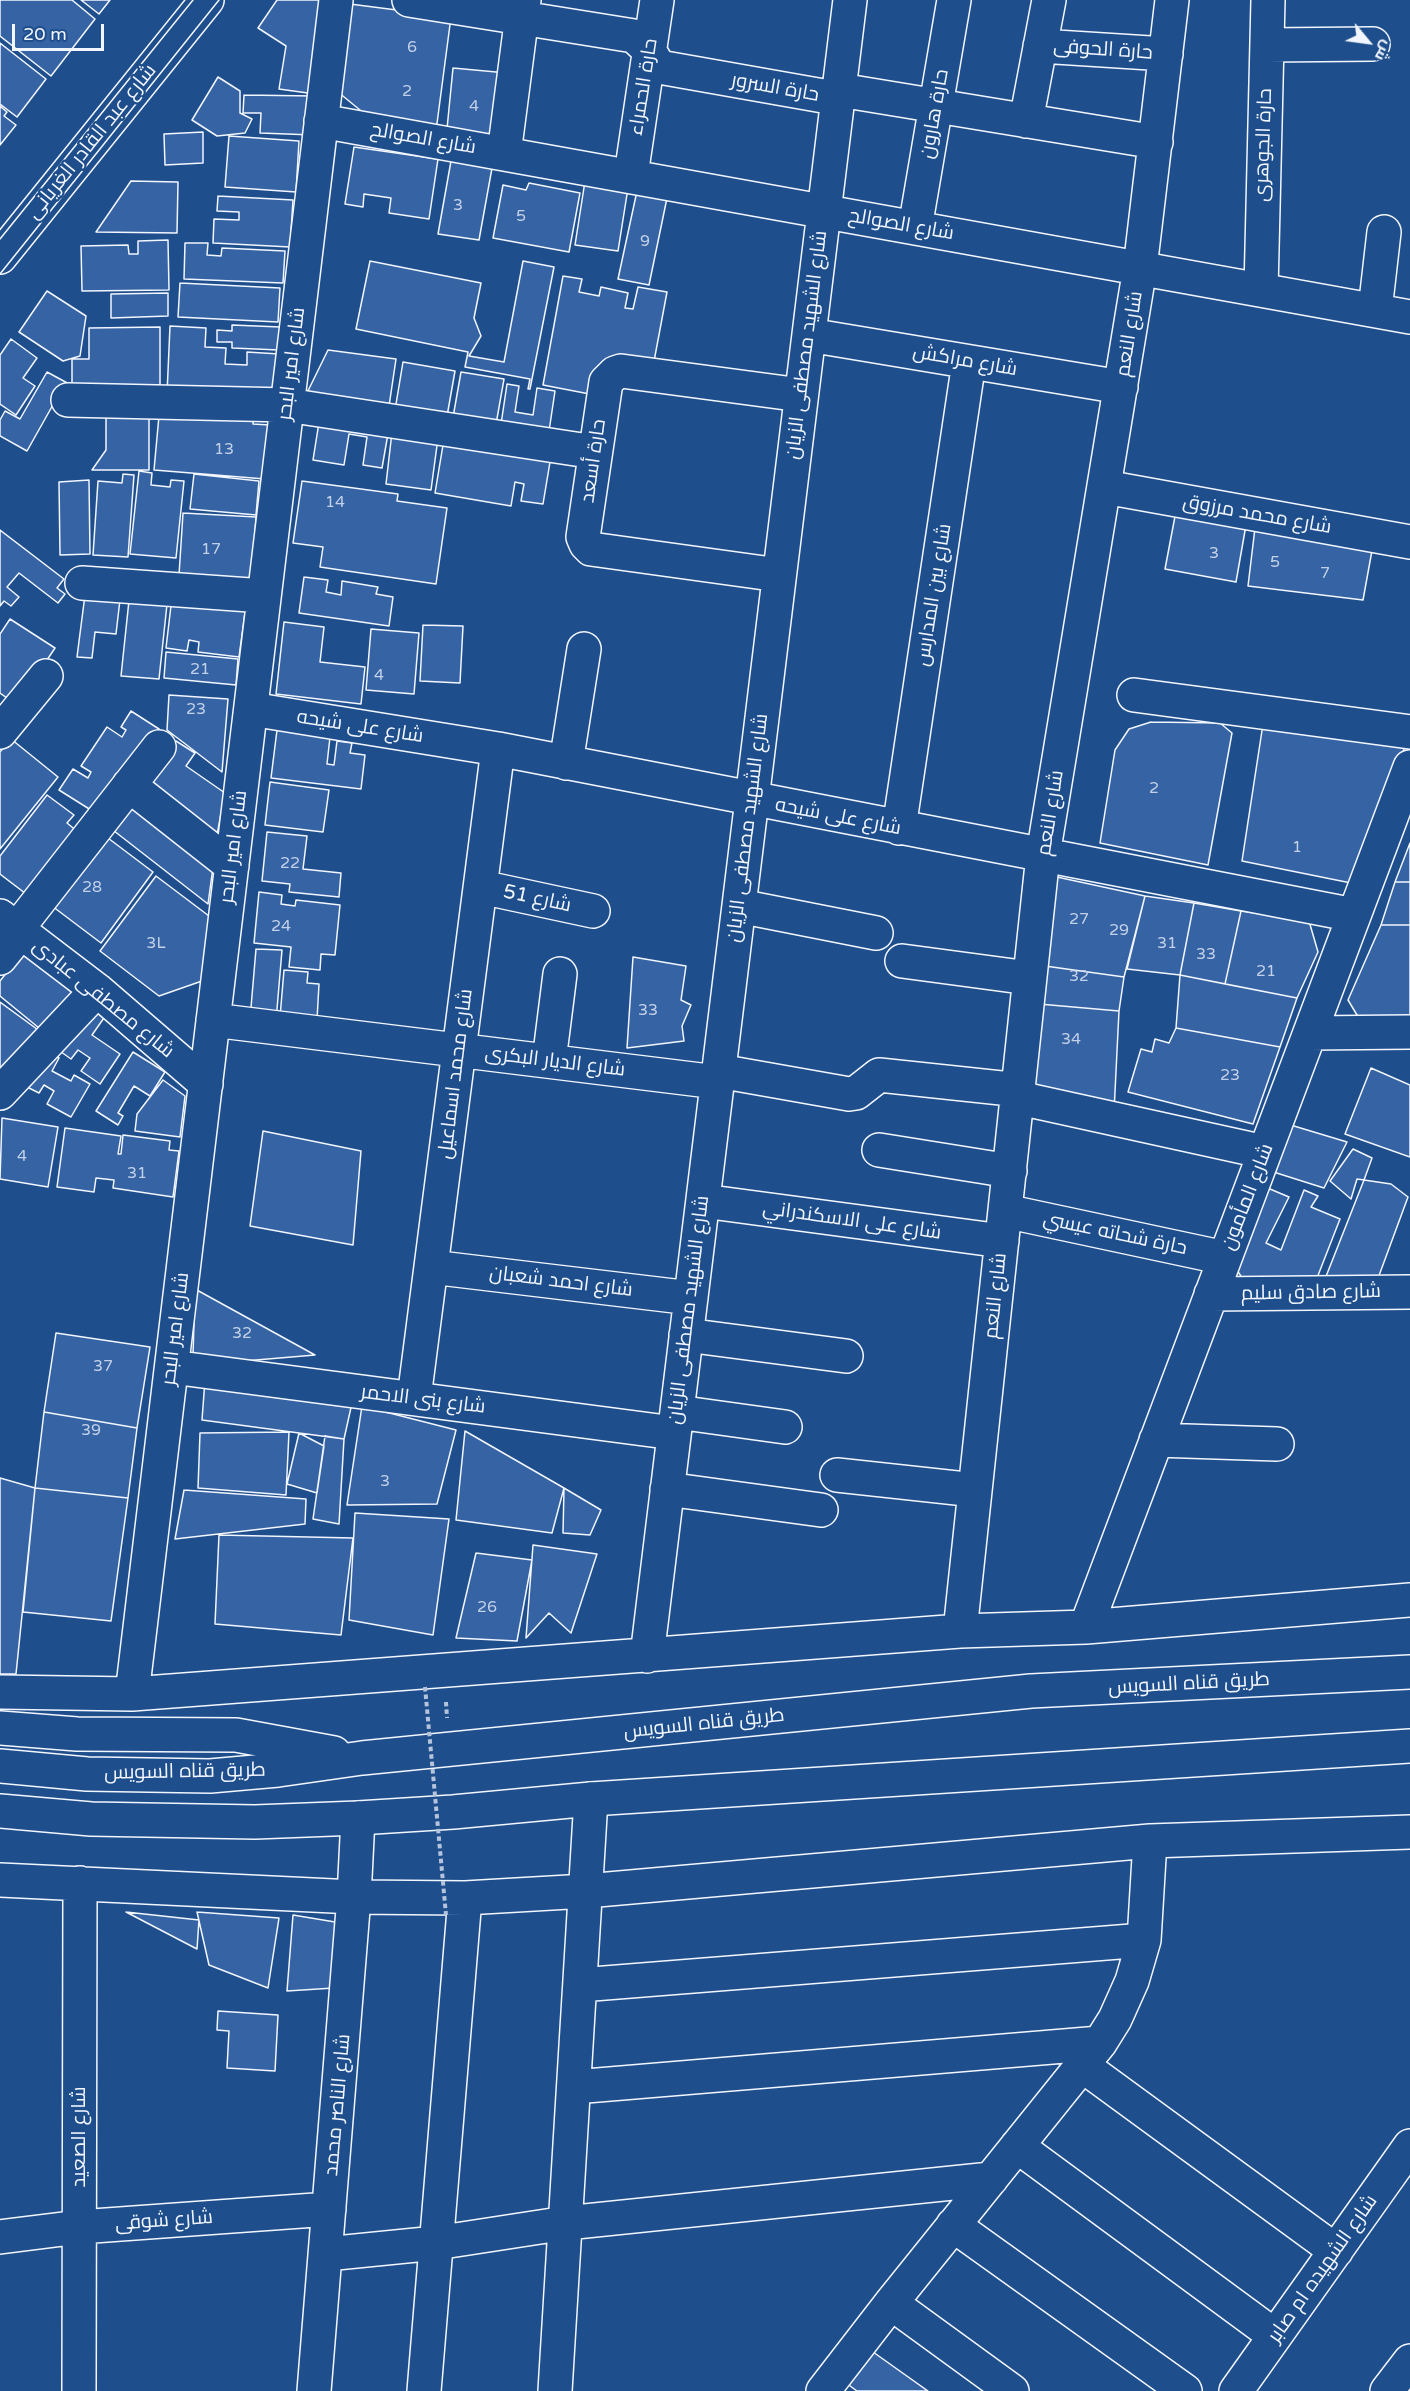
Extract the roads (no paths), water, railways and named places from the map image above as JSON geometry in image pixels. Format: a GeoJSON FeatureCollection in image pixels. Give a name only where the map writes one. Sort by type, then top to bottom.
{"type":"FeatureCollection","features":[{"type":"Feature","properties":{"kind":"main road","name":"شارع عبد القادر الغريانى"},"geometry":{"type":"LineString","coordinates":[[0,257],[207,0]]}},
{"type":"Feature","properties":{"kind":"main road","name":"شارع امير البحر"},"geometry":{"type":"LineString","coordinates":[[132,1694],[336,0]]}},
{"type":"Feature","properties":{"kind":"main road","name":"حارة السرور"},"geometry":{"type":"LineString","coordinates":[[409,0],[523,9],[634,36],[649,50],[659,67],[829,97],[839,92],[1156,142]]}},
{"type":"Feature","properties":{"kind":"main road","name":"حارة الحمراء"},"geometry":{"type":"LineString","coordinates":[[631,175],[657,0]]}},
{"type":"Feature","properties":{"kind":"main road","name":"شارع الشهيد مصطفى الزيان"},"geometry":{"type":"LineString","coordinates":[[647,1656],[850,0]]}},
{"type":"Feature","properties":{"kind":"main road","name":"حارة هارون"},"geometry":{"type":"LineString","coordinates":[[915,228],[954,0]]}},
{"type":"Feature","properties":{"kind":"main road"},"geometry":{"type":"LineString","coordinates":[[1026,121],[1049,0]]}},
{"type":"Feature","properties":{"kind":"main road","name":"شارع النعم"},"geometry":{"type":"LineString","coordinates":[[960,1631],[1043,855],[1140,268],[1172,0]]}},
{"type":"Feature","properties":{"kind":"main road","name":"حارة الجوهرى"},"geometry":{"type":"LineString","coordinates":[[1260,290],[1268,0]]}},
{"type":"Feature","properties":{"kind":"main road"},"geometry":{"type":"LineString","coordinates":[[504,154],[523,9]]}},
{"type":"Feature","properties":{"kind":"main road"},"geometry":{"type":"LineString","coordinates":[[1267,45],[1373,44]]}},
{"type":"Feature","properties":{"kind":"main road","name":"حارة الحوفى"},"geometry":{"type":"LineString","coordinates":[[1040,46],[1166,54]]}},
{"type":"Feature","properties":{"kind":"main road","name":"شارع الصوالح"},"geometry":{"type":"LineString","coordinates":[[321,121],[1410,317]]}},
{"type":"Feature","properties":{"kind":"main road"},"geometry":{"type":"LineString","coordinates":[[1375,310],[1384,232]]}},
{"type":"Feature","properties":{"kind":"main road","name":"شارع مراكش"},"geometry":{"type":"LineString","coordinates":[[809,335],[1121,387]]}},
{"type":"Feature","properties":{"kind":"main road","name":"شارع بين المدارس"},"geometry":{"type":"LineString","coordinates":[[899,828],[969,362]]}},
{"type":"Feature","properties":{"kind":"main road","name":"حارة أسعد"},"geometry":{"type":"LineString","coordinates":[[779,575],[591,549],[584,537],[606,382],[621,371],[801,394]]}},
{"type":"Feature","properties":{"kind":"main road"},"geometry":{"type":"LineString","coordinates":[[68,400],[287,405],[596,452]]}},
{"type":"Feature","properties":{"kind":"main road","name":"شارع محمد مرزوق"},"geometry":{"type":"LineString","coordinates":[[1104,487],[1410,542]]}},
{"type":"Feature","properties":{"kind":"main road"},"geometry":{"type":"LineString","coordinates":[[82,583],[264,596]]}},
{"type":"Feature","properties":{"kind":"main road"},"geometry":{"type":"LineString","coordinates":[[566,763],[584,649]]}},
{"type":"Feature","properties":{"kind":"main road"},"geometry":{"type":"LineString","coordinates":[[0,732],[46,676]]}},
{"type":"Feature","properties":{"kind":"main road"},"geometry":{"type":"LineString","coordinates":[[1134,695],[1410,732]]}},
{"type":"Feature","properties":{"kind":"main road","name":"شارع على شيحه"},"geometry":{"type":"LineString","coordinates":[[250,709],[498,749],[1354,915]]}},
{"type":"Feature","properties":{"kind":"main road"},"geometry":{"type":"LineString","coordinates":[[0,958],[12,926],[159,747]]}},
{"type":"Feature","properties":{"kind":"main road","name":"شارع محمد اسماعيل"},"geometry":{"type":"LineString","coordinates":[[414,1398],[498,749]]}},
{"type":"Feature","properties":{"kind":"main road","name":"شارع المأمون"},"geometry":{"type":"LineString","coordinates":[[1086,1627],[1410,766]]}},
{"type":"Feature","properties":{"kind":"main road"},"geometry":{"type":"LineString","coordinates":[[129,785],[232,866]]}},
{"type":"Feature","properties":{"kind":"main road","name":"شارع 51"},"geometry":{"type":"LineString","coordinates":[[481,887],[592,910]]}},
{"type":"Feature","properties":{"kind":"main road"},"geometry":{"type":"LineString","coordinates":[[739,906],[876,933]]}},
{"type":"Feature","properties":{"kind":"main road","name":"شارع مصطفى عبادى"},"geometry":{"type":"LineString","coordinates":[[12,926],[97,990],[206,1084]]}},
{"type":"Feature","properties":{"kind":"main road"},"geometry":{"type":"LineString","coordinates":[[902,961],[1029,978]]}},
{"type":"Feature","properties":{"kind":"main road"},"geometry":{"type":"LineString","coordinates":[[549,1061],[560,974]]}},
{"type":"Feature","properties":{"kind":"main road"},"geometry":{"type":"LineString","coordinates":[[0,1092],[97,990]]}},
{"type":"Feature","properties":{"kind":"main road","name":"شارع الديار البكرى"},"geometry":{"type":"LineString","coordinates":[[213,1020],[549,1061],[718,1077],[849,1094],[856,1093],[879,1075],[1019,1094],[1265,1152]]}},
{"type":"Feature","properties":{"kind":"main road"},"geometry":{"type":"LineString","coordinates":[[1310,1033],[1410,1032]]}},
{"type":"Feature","properties":{"kind":"main road"},"geometry":{"type":"LineString","coordinates":[[879,1150],[1010,1171]]}},
{"type":"Feature","properties":{"kind":"main road","name":"شارع على الاسكندراني"},"geometry":{"type":"LineString","coordinates":[[703,1201],[1004,1226]]}},
{"type":"Feature","properties":{"kind":"main road","name":"حارة شحاته عيسي"},"geometry":{"type":"LineString","coordinates":[[1004,1226],[1225,1258]]}},
{"type":"Feature","properties":{"kind":"main road","name":"شارع احمد شعبان"},"geometry":{"type":"LineString","coordinates":[[431,1267],[691,1298]]}},
{"type":"Feature","properties":{"kind":"main road","name":"شارع صادق سليم"},"geometry":{"type":"LineString","coordinates":[[1211,1294],[1410,1292]]}},
{"type":"Feature","properties":{"kind":"main road"},"geometry":{"type":"LineString","coordinates":[[686,1335],[846,1356]]}},
{"type":"Feature","properties":{"kind":"main road","name":"شارع بنى الاحمر"},"geometry":{"type":"LineString","coordinates":[[172,1366],[414,1398],[675,1422],[786,1427]]}},
{"type":"Feature","properties":{"kind":"main road"},"geometry":{"type":"LineString","coordinates":[[1156,1440],[1277,1444]]}},
{"type":"Feature","properties":{"kind":"main road"},"geometry":{"type":"LineString","coordinates":[[837,1475],[975,1490]]}},
{"type":"Feature","properties":{"kind":"main road"},"geometry":{"type":"LineString","coordinates":[[667,1489],[821,1510]]}},
{"type":"Feature","properties":{"kind":"main road"},"geometry":{"type":"LineString","coordinates":[[0,1692],[132,1694],[434,1679],[647,1656],[960,1631],[1086,1627],[1410,1600]]}},
{"type":"Feature","properties":{"kind":"main road","name":"طريق قناه السويس"},"geometry":{"type":"LineString","coordinates":[[0,1766],[87,1774],[210,1776],[278,1770],[362,1758],[1031,1691],[1410,1672]]}},
{"type":"Feature","properties":{"kind":"main road"},"geometry":{"type":"LineString","coordinates":[[0,1728],[66,1733],[236,1736],[362,1758]]}},
{"type":"Feature","properties":{"kind":"main road"},"geometry":{"type":"LineString","coordinates":[[0,1811],[91,1819],[208,1821],[358,1818],[591,1799],[1410,1746]]}},
{"type":"Feature","properties":{"kind":"main road"},"geometry":{"type":"LineString","coordinates":[[555,2391],[591,1799]]}},
{"type":"Feature","properties":{"kind":"main road","name":"شارع الناصر محمد"},"geometry":{"type":"LineString","coordinates":[[314,2391],[354,1897],[358,1818]]}},
{"type":"Feature","properties":{"kind":"main road"},"geometry":{"type":"LineString","coordinates":[[0,1880],[354,1897],[455,1906],[586,1891],[1150,1841],[1410,1832]]}},
{"type":"Feature","properties":{"kind":"main road"},"geometry":{"type":"LineString","coordinates":[[827,2390],[891,2303],[1091,2054],[1132,1981],[1144,1940],[1150,1841]]}},
{"type":"Feature","properties":{"kind":"main road","name":"شارع الصعيد"},"geometry":{"type":"LineString","coordinates":[[79,2391],[80,1883]]}},
{"type":"Feature","properties":{"kind":"main road"},"geometry":{"type":"LineString","coordinates":[[424,2391],[436,2243],[455,1906]]}},
{"type":"Feature","properties":{"kind":"main road"},"geometry":{"type":"LineString","coordinates":[[580,1985],[1144,1940]]}},
{"type":"Feature","properties":{"kind":"main road"},"geometry":{"type":"LineString","coordinates":[[574,2087],[1091,2054],[1336,2251]]}},
{"type":"Feature","properties":{"kind":"main road"},"geometry":{"type":"LineString","coordinates":[[1017,2146],[1275,2336]]}},
{"type":"Feature","properties":{"kind":"main road","name":"شارع الشهيده ام صابر"},"geometry":{"type":"LineString","coordinates":[[1236,2391],[1410,2146]]}},
{"type":"Feature","properties":{"kind":"main road"},"geometry":{"type":"LineString","coordinates":[[326,2254],[436,2243],[566,2223],[991,2179]]}},
{"type":"Feature","properties":{"kind":"main road","name":"شارع شوقى"},"geometry":{"type":"LineString","coordinates":[[0,2237],[79,2228],[329,2209]]}},
{"type":"Feature","properties":{"kind":"main road"},"geometry":{"type":"LineString","coordinates":[[953,2225],[1185,2391]]}},
{"type":"Feature","properties":{"kind":"main road"},"geometry":{"type":"LineString","coordinates":[[891,2303],[1012,2391]]}},
{"type":"Feature","properties":{"kind":"main road"},"geometry":{"type":"LineString","coordinates":[[1387,2391],[1410,2361]]}},
{"type":"Feature","properties":{"kind":"tram line"},"geometry":{"type":"LineString","coordinates":[[0,239],[193,0]]}},
{"type":"Feature","properties":{"kind":"tram line"},"geometry":{"type":"LineString","coordinates":[[0,274],[219,0]]}}]}
